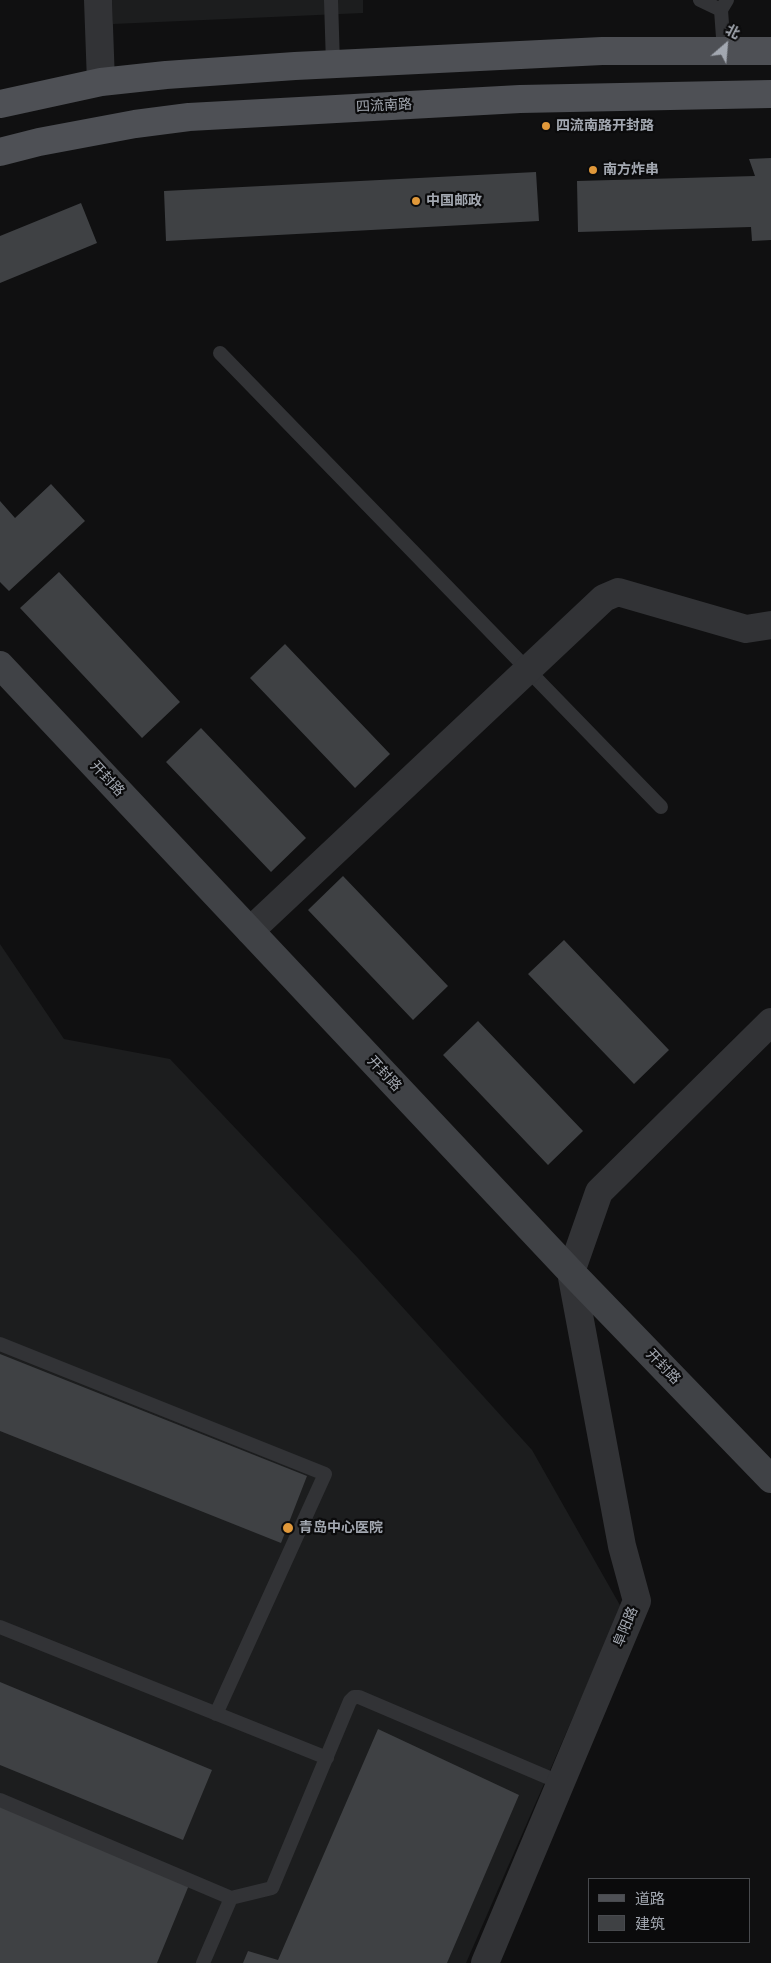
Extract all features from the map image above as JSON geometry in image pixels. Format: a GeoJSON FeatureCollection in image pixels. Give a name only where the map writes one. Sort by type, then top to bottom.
{"type":"FeatureCollection","features":[{"type":"Feature","properties":{"kind":"main road"},"geometry":{"type":"LineString","coordinates":[[0,104],[102,82],[166,75],[334,64],[602,51],[771,51]]}},
{"type":"Feature","properties":{"kind":"main road","name":"四流南路"},"geometry":{"type":"LineString","coordinates":[[0,152],[39,142],[125,126],[190,117],[520,99],[771,94]]}},
{"type":"Feature","properties":{"kind":"street"},"geometry":{"type":"LineString","coordinates":[[98,0],[102,82]]}},
{"type":"Feature","properties":{"kind":"street"},"geometry":{"type":"LineString","coordinates":[[250,931],[604,598],[618,592],[746,629],[771,625]]}},
{"type":"Feature","properties":{"kind":"street","name":"开封路"},"geometry":{"type":"LineString","coordinates":[[0,665],[571,1272],[771,1480]]}},
{"type":"Feature","properties":{"kind":"street"},"geometry":{"type":"LineString","coordinates":[[571,1272],[599,1192],[771,1022]]}},
{"type":"Feature","properties":{"kind":"street","name":"阜阳路"},"geometry":{"type":"LineString","coordinates":[[485,1963],[638,1601],[622,1546],[571,1272]]}},
{"type":"Feature","properties":{"kind":"lane"},"geometry":{"type":"LineString","coordinates":[[331,0],[334,64]]}},
{"type":"Feature","properties":{"kind":"lane"},"geometry":{"type":"LineString","coordinates":[[700,0],[724,5],[724,51]]}},
{"type":"Feature","properties":{"kind":"lane"},"geometry":{"type":"LineString","coordinates":[[220,353],[661,807]]}},
{"type":"Feature","properties":{"kind":"lane"},"geometry":{"type":"LineString","coordinates":[[0,1344],[325,1474],[216,1714]]}},
{"type":"Feature","properties":{"kind":"lane"},"geometry":{"type":"LineString","coordinates":[[0,1627],[327,1758]]}},
{"type":"Feature","properties":{"kind":"lane"},"geometry":{"type":"LineString","coordinates":[[0,1800],[231,1898],[272,1888],[350,1701],[354,1697],[359,1697],[561,1783]]}},
{"type":"Feature","properties":{"kind":"lane"},"geometry":{"type":"LineString","coordinates":[[203,1963],[231,1898]]}},
{"type":"Feature","properties":{"kind":"shaded area"},"geometry":{"type":"Polygon","coordinates":[[[112,0],[363,0],[363,13],[113,24],[112,0]]]}},
{"type":"Feature","properties":{"kind":"shaded area","name":"青岛中心医院"},"geometry":{"type":"Polygon","coordinates":[[[0,944],[64,1039],[170,1059],[358,1258],[532,1450],[621,1607],[466,1963],[0,1963],[0,944]]]}},
{"type":"Feature","properties":{"kind":"building"},"geometry":{"type":"Polygon","coordinates":[[[771,158],[771,240],[752,241],[751,227],[578,232],[577,181],[755,176],[749,159],[771,158]]]}},
{"type":"Feature","properties":{"kind":"building"},"geometry":{"type":"Polygon","coordinates":[[[536,172],[539,221],[166,241],[164,191],[536,172]]]}},
{"type":"Feature","properties":{"kind":"building"},"geometry":{"type":"Polygon","coordinates":[[[81,203],[97,243],[0,283],[0,236],[81,203]]]}},
{"type":"Feature","properties":{"kind":"building"},"geometry":{"type":"Polygon","coordinates":[[[51,484],[85,521],[9,591],[0,582],[0,501],[15,518],[51,484]]]}},
{"type":"Feature","properties":{"kind":"building"},"geometry":{"type":"Polygon","coordinates":[[[59,572],[180,702],[142,738],[20,608],[59,572]]]}},
{"type":"Feature","properties":{"kind":"building"},"geometry":{"type":"Polygon","coordinates":[[[285,644],[390,754],[355,788],[250,678],[285,644]]]}},
{"type":"Feature","properties":{"kind":"building"},"geometry":{"type":"Polygon","coordinates":[[[201,728],[306,838],[271,872],[166,762],[201,728]]]}},
{"type":"Feature","properties":{"kind":"building"},"geometry":{"type":"Polygon","coordinates":[[[343,876],[448,986],[413,1020],[308,910],[343,876]]]}},
{"type":"Feature","properties":{"kind":"building"},"geometry":{"type":"Polygon","coordinates":[[[564,940],[669,1050],[634,1084],[528,974],[564,940]]]}},
{"type":"Feature","properties":{"kind":"building"},"geometry":{"type":"Polygon","coordinates":[[[478,1021],[583,1131],[548,1165],[443,1055],[478,1021]]]}},
{"type":"Feature","properties":{"kind":"building"},"geometry":{"type":"Polygon","coordinates":[[[0,1354],[307,1476],[281,1543],[0,1431],[0,1354]]]}},
{"type":"Feature","properties":{"kind":"building"},"geometry":{"type":"Polygon","coordinates":[[[0,1682],[212,1770],[183,1840],[0,1765],[0,1682]]]}},
{"type":"Feature","properties":{"kind":"building"},"geometry":{"type":"Polygon","coordinates":[[[378,1729],[519,1795],[447,1963],[243,1963],[248,1951],[278,1960],[378,1729]]]}},
{"type":"Feature","properties":{"kind":"building"},"geometry":{"type":"Polygon","coordinates":[[[0,1806],[189,1885],[157,1963],[0,1963],[0,1806]]]}},
{"type":"Feature","properties":{"kind":"place","name":"四流南路开封路"},"geometry":{"type":"Point","coordinates":[546,126]}},
{"type":"Feature","properties":{"kind":"place","name":"南方炸串"},"geometry":{"type":"Point","coordinates":[593,170]}},
{"type":"Feature","properties":{"kind":"place","name":"中国邮政"},"geometry":{"type":"Point","coordinates":[416,201]}},
{"type":"Feature","properties":{"kind":"place","name":"青岛中心医院"},"geometry":{"type":"Point","coordinates":[288,1528]}}]}
